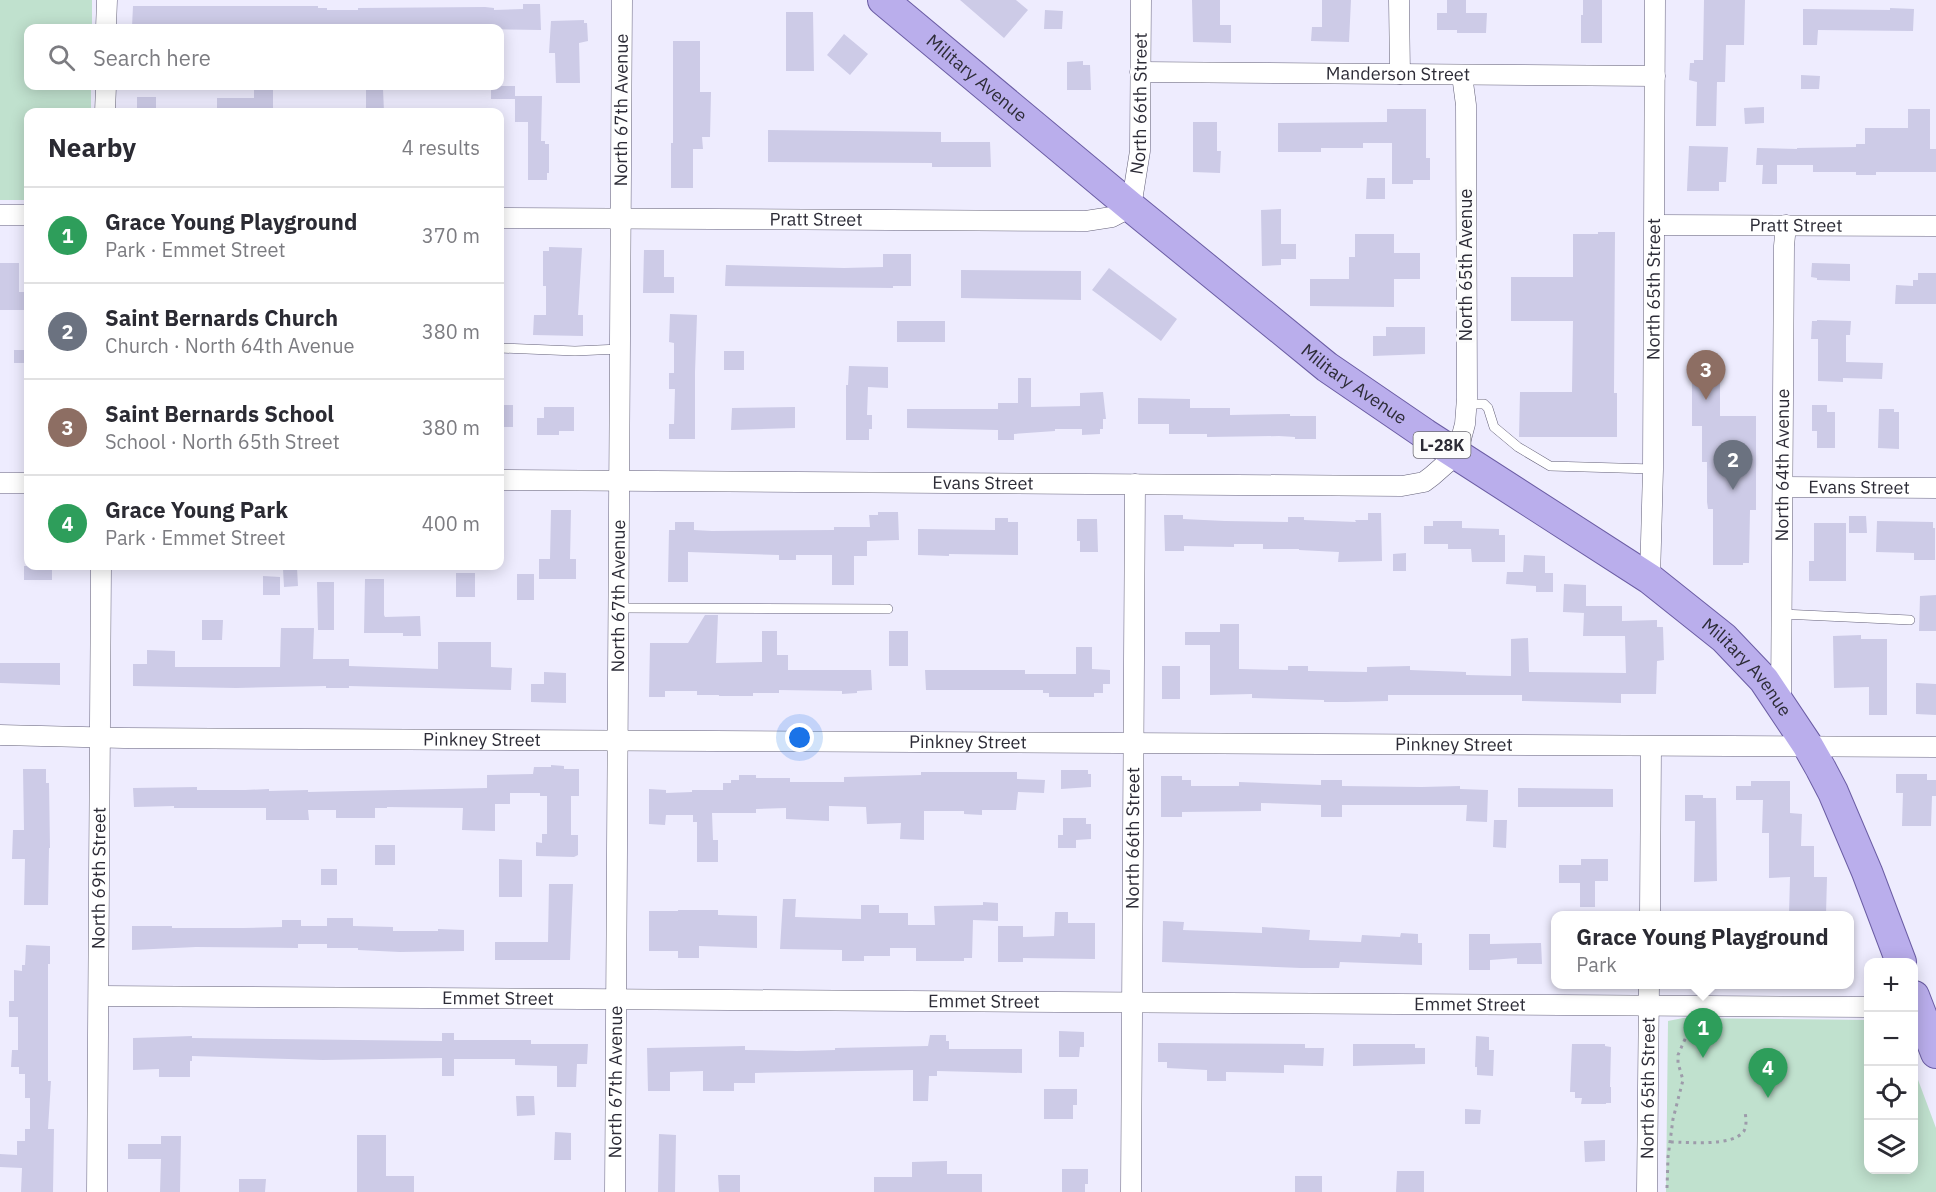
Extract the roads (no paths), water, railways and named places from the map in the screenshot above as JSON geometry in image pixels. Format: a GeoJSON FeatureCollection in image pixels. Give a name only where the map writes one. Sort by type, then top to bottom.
{"type":"FeatureCollection","features":[{"type":"Feature","properties":{"kind":"main road","name":"Military Avenue"},"geometry":{"type":"LineString","coordinates":[[883,0],[1131,207],[1328,367],[1425,435],[1650,579],[1724,638],[1764,680],[1808,746],[1833,792],[1867,872],[1899,958]]}},
{"type":"Feature","properties":{"kind":"main road"},"geometry":{"type":"LineString","coordinates":[[1918,1010],[1936,1053]]}},
{"type":"Feature","properties":{"kind":"street"},"geometry":{"type":"LineString","coordinates":[[106,24],[107,0]]}},
{"type":"Feature","properties":{"kind":"street","name":"North 67th Avenue"},"geometry":{"type":"LineString","coordinates":[[615,1192],[622,0]]}},
{"type":"Feature","properties":{"kind":"street","name":"North 66th Street"},"geometry":{"type":"LineString","coordinates":[[1131,207],[1140,151],[1141,0]]}},
{"type":"Feature","properties":{"kind":"street"},"geometry":{"type":"LineString","coordinates":[[1399,0],[1400,74]]}},
{"type":"Feature","properties":{"kind":"street","name":"North 65th Street"},"geometry":{"type":"LineString","coordinates":[[1650,579],[1653,469],[1655,0]]}},
{"type":"Feature","properties":{"kind":"street","name":"Manderson Street"},"geometry":{"type":"LineString","coordinates":[[1140,72],[1655,76]]}},
{"type":"Feature","properties":{"kind":"street","name":"North 65th Avenue"},"geometry":{"type":"LineString","coordinates":[[1457,454],[1466,404],[1466,105],[1462,75]]}},
{"type":"Feature","properties":{"kind":"street"},"geometry":{"type":"LineString","coordinates":[[105,108],[106,90]]}},
{"type":"Feature","properties":{"kind":"street","name":"Pratt Street"},"geometry":{"type":"LineString","coordinates":[[504,218],[1086,221],[1112,217],[1131,207]]}},
{"type":"Feature","properties":{"kind":"street"},"geometry":{"type":"LineString","coordinates":[[0,215],[24,215]]}},
{"type":"Feature","properties":{"kind":"street","name":"Pratt Street"},"geometry":{"type":"LineString","coordinates":[[1654,225],[1936,226]]}},
{"type":"Feature","properties":{"kind":"street","name":"North 64th Avenue"},"geometry":{"type":"LineString","coordinates":[[1781,705],[1786,225]]}},
{"type":"Feature","properties":{"kind":"street","name":"Evans Street"},"geometry":{"type":"LineString","coordinates":[[504,480],[1402,486],[1424,482],[1457,454]]}},
{"type":"Feature","properties":{"kind":"street"},"geometry":{"type":"LineString","coordinates":[[0,483],[24,483]]}},
{"type":"Feature","properties":{"kind":"street","name":"North 66th Street"},"geometry":{"type":"LineString","coordinates":[[1131,1192],[1135,484]]}},
{"type":"Feature","properties":{"kind":"street","name":"Evans Street"},"geometry":{"type":"LineString","coordinates":[[1783,487],[1936,488]]}},
{"type":"Feature","properties":{"kind":"street","name":"North 69th Street"},"geometry":{"type":"LineString","coordinates":[[97,1192],[101,570]]}},
{"type":"Feature","properties":{"kind":"street","name":"Pinkney Street"},"geometry":{"type":"LineString","coordinates":[[0,735],[617,741],[1936,747]]}},
{"type":"Feature","properties":{"kind":"street"},"geometry":{"type":"LineString","coordinates":[[1650,911],[1651,747]]}},
{"type":"Feature","properties":{"kind":"street","name":"North 65th Street"},"geometry":{"type":"LineString","coordinates":[[1647,1192],[1649,989]]}},
{"type":"Feature","properties":{"kind":"street","name":"Emmet Street"},"geometry":{"type":"LineString","coordinates":[[99,996],[1864,1006]]}},
{"type":"Feature","properties":{"kind":"lane"},"geometry":{"type":"LineString","coordinates":[[504,348],[575,351],[620,349]]}},
{"type":"Feature","properties":{"kind":"lane"},"geometry":{"type":"LineString","coordinates":[[1466,404],[1484,404],[1488,408],[1494,427],[1518,447],[1550,466],[1653,469]]}},
{"type":"Feature","properties":{"kind":"lane"},"geometry":{"type":"LineString","coordinates":[[618,608],[888,609]]}},
{"type":"Feature","properties":{"kind":"lane"},"geometry":{"type":"LineString","coordinates":[[1782,614],[1911,620]]}},
{"type":"Feature","properties":{"kind":"place","name":"Saint Bernards School"},"geometry":{"type":"Point","coordinates":[1706,400]}},
{"type":"Feature","properties":{"kind":"place","name":"Saint Bernards Church"},"geometry":{"type":"Point","coordinates":[1733,490]}},
{"type":"Feature","properties":{"kind":"place","name":"Grace Young Playground"},"geometry":{"type":"Point","coordinates":[1703,1058]}},
{"type":"Feature","properties":{"kind":"place","name":"Grace Young Park"},"geometry":{"type":"Point","coordinates":[1768,1098]}}]}
